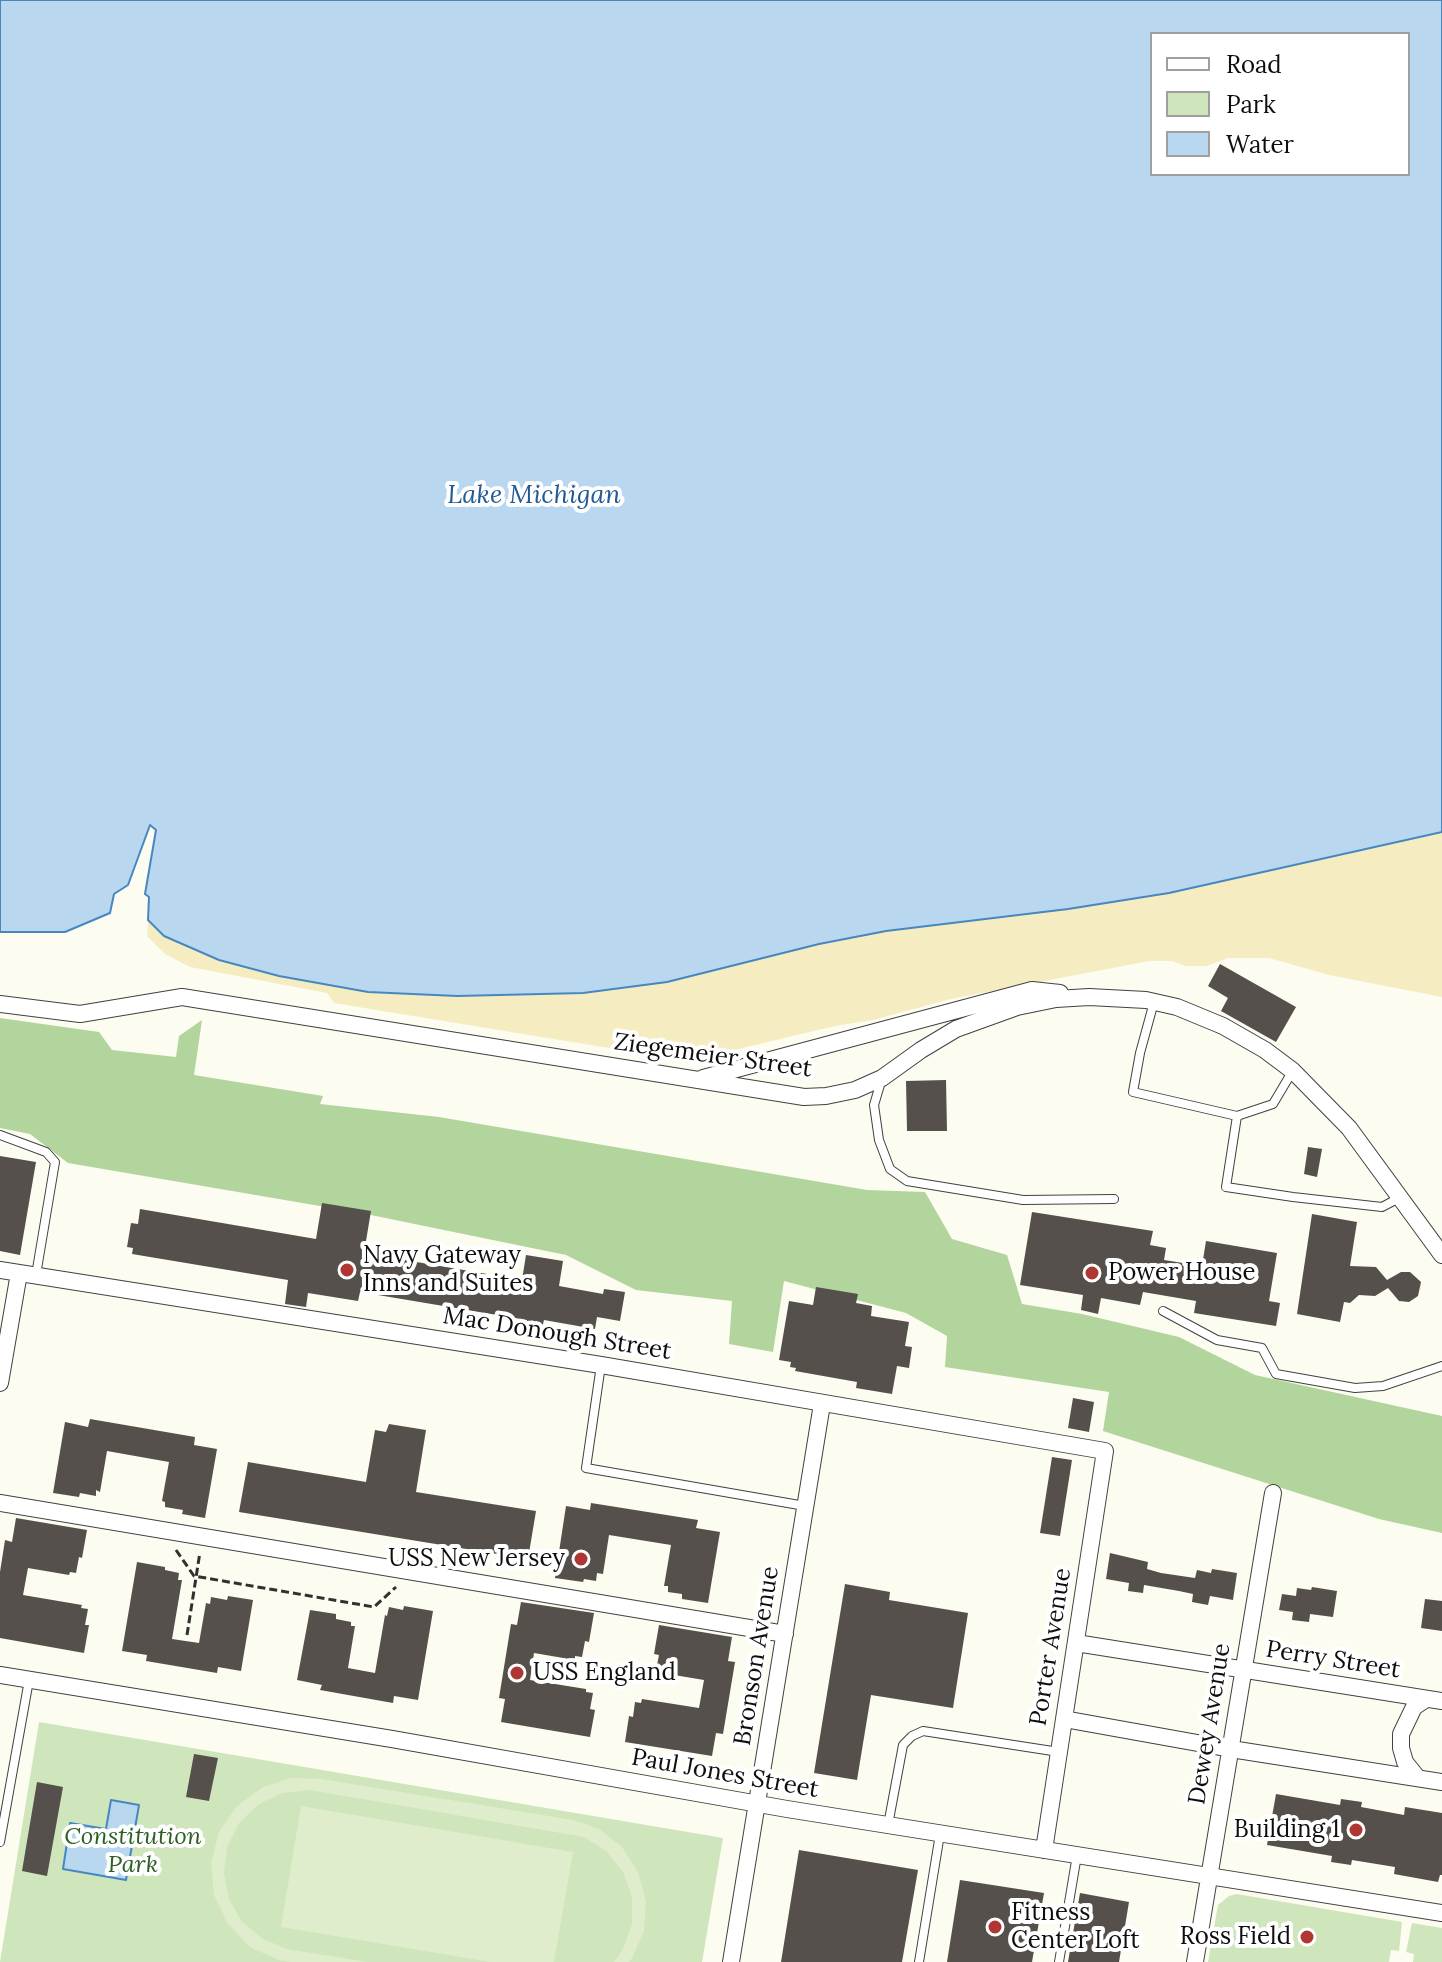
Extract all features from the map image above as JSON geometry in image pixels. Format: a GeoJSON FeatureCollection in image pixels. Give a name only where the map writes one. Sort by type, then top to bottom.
{"type":"FeatureCollection","features":[{"type":"Feature","properties":{"kind":"street"},"geometry":{"type":"LineString","coordinates":[[698,1080],[1032,990],[1089,997]]}},
{"type":"Feature","properties":{"kind":"street","name":"Ziegemeier Street"},"geometry":{"type":"LineString","coordinates":[[0,1004],[80,1014],[182,997],[804,1097],[855,1090],[882,1078],[921,1050],[979,1019],[1017,1007],[1089,997],[1154,1002],[1177,1007],[1223,1026],[1265,1050],[1293,1071],[1349,1128],[1442,1255]]}},
{"type":"Feature","properties":{"kind":"street","name":"Mac Donough Street"},"geometry":{"type":"LineString","coordinates":[[0,1270],[601,1365],[1105,1451]]}},
{"type":"Feature","properties":{"kind":"street"},"geometry":{"type":"LineString","coordinates":[[0,1383],[28,1274]]}},
{"type":"Feature","properties":{"kind":"street","name":"Bronson Avenue"},"geometry":{"type":"LineString","coordinates":[[731,1962],[822,1404]]}},
{"type":"Feature","properties":{"kind":"street","name":"Porter Avenue"},"geometry":{"type":"LineString","coordinates":[[1044,1850],[1105,1451]]}},
{"type":"Feature","properties":{"kind":"street","name":"Dewey Avenue"},"geometry":{"type":"LineString","coordinates":[[1195,1962],[1273,1493]]}},
{"type":"Feature","properties":{"kind":"street"},"geometry":{"type":"LineString","coordinates":[[0,1503],[785,1634]]}},
{"type":"Feature","properties":{"kind":"street","name":"Perry Street"},"geometry":{"type":"LineString","coordinates":[[1076,1643],[1434,1700]]}},
{"type":"Feature","properties":{"kind":"street","name":"Paul Jones Street"},"geometry":{"type":"LineString","coordinates":[[0,1675],[887,1826],[1442,1913]]}},
{"type":"Feature","properties":{"kind":"street"},"geometry":{"type":"LineString","coordinates":[[1417,1777],[1405,1762],[1401,1734],[1414,1707],[1434,1700]]}},
{"type":"Feature","properties":{"kind":"street"},"geometry":{"type":"LineString","coordinates":[[1064,1719],[1442,1782]]}},
{"type":"Feature","properties":{"kind":"lane"},"geometry":{"type":"LineString","coordinates":[[1154,1002],[1133,1092],[1237,1116],[1273,1104],[1293,1071]]}},
{"type":"Feature","properties":{"kind":"lane"},"geometry":{"type":"LineString","coordinates":[[882,1078],[874,1105],[879,1140],[890,1169],[907,1181],[1023,1200],[1114,1199]]}},
{"type":"Feature","properties":{"kind":"lane"},"geometry":{"type":"LineString","coordinates":[[1237,1116],[1226,1187],[1382,1207],[1400,1197]]}},
{"type":"Feature","properties":{"kind":"lane"},"geometry":{"type":"LineString","coordinates":[[0,1135],[46,1152],[55,1162],[28,1274]]}},
{"type":"Feature","properties":{"kind":"lane"},"geometry":{"type":"LineString","coordinates":[[1163,1311],[1217,1340],[1262,1348],[1276,1374],[1355,1388],[1383,1386],[1442,1366]]}},
{"type":"Feature","properties":{"kind":"lane"},"geometry":{"type":"LineString","coordinates":[[601,1365],[586,1468],[805,1506]]}},
{"type":"Feature","properties":{"kind":"lane"},"geometry":{"type":"LineString","coordinates":[[0,1842],[29,1680]]}},
{"type":"Feature","properties":{"kind":"lane"},"geometry":{"type":"LineString","coordinates":[[887,1826],[903,1745],[923,1731],[1059,1752]]}},
{"type":"Feature","properties":{"kind":"lane"},"geometry":{"type":"LineString","coordinates":[[919,1962],[940,1834]]}},
{"type":"Feature","properties":{"kind":"lane"},"geometry":{"type":"LineString","coordinates":[[1059,1962],[1077,1855]]}},
{"type":"Feature","properties":{"kind":"path"},"geometry":{"type":"LineString","coordinates":[[162,1530],[196,1576],[374,1607],[413,1572]]}},
{"type":"Feature","properties":{"kind":"path"},"geometry":{"type":"LineString","coordinates":[[187,1635],[203,1537]]}},
{"type":"Feature","properties":{"kind":"green space"},"geometry":{"type":"Polygon","coordinates":[[[0,1018],[99,1032],[112,1050],[176,1057],[179,1036],[202,1020],[194,1075],[323,1096],[320,1104],[439,1117],[867,1190],[925,1192],[952,1239],[1007,1255],[1022,1304],[1082,1314],[1179,1337],[1255,1375],[1442,1416],[1442,1533],[1379,1519],[1103,1431],[1109,1392],[945,1367],[947,1336],[906,1313],[784,1281],[773,1352],[729,1344],[732,1301],[636,1290],[566,1255],[361,1213],[68,1163],[30,1134],[0,1128],[0,1018]]]}},
{"type":"Feature","properties":{"kind":"green space","name":"Constitution Park"},"geometry":{"type":"Polygon","coordinates":[[[39,1722],[723,1838],[702,1962],[0,1962],[39,1722]]]}},
{"type":"Feature","properties":{"kind":"green space"},"geometry":{"type":"Polygon","coordinates":[[[291,1778],[321,1779],[573,1820],[599,1829],[622,1847],[638,1872],[646,1901],[644,1931],[632,1958],[629,1962],[614,1962],[623,1949],[632,1924],[632,1897],[623,1872],[606,1851],[584,1837],[310,1790],[282,1793],[259,1804],[239,1823],[227,1847],[224,1873],[229,1899],[242,1922],[263,1939],[287,1949],[367,1962],[291,1962],[250,1947],[228,1924],[214,1895],[211,1863],[219,1832],[237,1806],[263,1787],[291,1778]]]}},
{"type":"Feature","properties":{"kind":"green space"},"geometry":{"type":"Polygon","coordinates":[[[301,1806],[573,1852],[554,1962],[490,1962],[281,1927],[301,1806]]]}},
{"type":"Feature","properties":{"kind":"green space","name":"Ross Field"},"geometry":{"type":"Polygon","coordinates":[[[1237,1894],[1402,1922],[1399,1951],[1391,1950],[1389,1962],[1208,1962],[1218,1905],[1237,1894]]]}},
{"type":"Feature","properties":{"kind":"green space"},"geometry":{"type":"Polygon","coordinates":[[[1412,1923],[1442,1928],[1442,1962],[1413,1962],[1414,1954],[1406,1952],[1412,1923]]]}},
{"type":"Feature","properties":{"kind":"sand"},"geometry":{"type":"Polygon","coordinates":[[[1442,626],[1442,997],[1329,975],[1269,958],[1228,958],[1207,966],[1149,961],[951,999],[873,1020],[688,1061],[334,1003],[327,993],[190,967],[165,954],[147,936],[152,883],[1442,626]]]}},
{"type":"Feature","properties":{"kind":"water","name":"Lake Michigan"},"geometry":{"type":"Polygon","coordinates":[[[0,0],[1442,0],[1442,832],[1169,893],[1068,909],[886,931],[819,944],[667,982],[583,993],[457,996],[368,992],[279,976],[219,960],[164,936],[148,920],[149,897],[145,894],[156,830],[150,825],[128,885],[114,894],[110,913],[65,932],[0,932],[0,0]]]}},
{"type":"Feature","properties":{"kind":"water"},"geometry":{"type":"Polygon","coordinates":[[[111,1800],[139,1805],[126,1880],[63,1869],[70,1823],[106,1829],[111,1800]]]}},
{"type":"Feature","properties":{"kind":"building"},"geometry":{"type":"Polygon","coordinates":[[[1220,964],[1296,1007],[1276,1042],[1221,1011],[1228,998],[1208,986],[1220,964]]]}},
{"type":"Feature","properties":{"kind":"building"},"geometry":{"type":"Polygon","coordinates":[[[946,1080],[947,1131],[907,1131],[906,1081],[946,1080]]]}},
{"type":"Feature","properties":{"kind":"building"},"geometry":{"type":"Polygon","coordinates":[[[1308,1147],[1322,1149],[1317,1177],[1304,1174],[1308,1147]]]}},
{"type":"Feature","properties":{"kind":"building"},"geometry":{"type":"Polygon","coordinates":[[[0,1156],[36,1162],[20,1255],[0,1251],[0,1156]]]}},
{"type":"Feature","properties":{"kind":"building","name":"Navy Gateway Inns and Suites"},"geometry":{"type":"Polygon","coordinates":[[[322,1203],[371,1211],[364,1253],[522,1280],[526,1255],[563,1261],[559,1286],[603,1294],[604,1289],[625,1292],[620,1321],[597,1317],[595,1329],[544,1320],[542,1328],[526,1325],[527,1320],[360,1292],[358,1301],[308,1293],[306,1307],[285,1304],[288,1280],[132,1254],[133,1248],[127,1247],[131,1223],[138,1224],[140,1209],[316,1239],[322,1203]]]}},
{"type":"Feature","properties":{"kind":"building"},"geometry":{"type":"Polygon","coordinates":[[[1032,1212],[1153,1231],[1150,1245],[1166,1248],[1164,1260],[1202,1266],[1206,1241],[1277,1253],[1269,1301],[1280,1303],[1276,1326],[1194,1313],[1196,1301],[1143,1292],[1140,1305],[1101,1298],[1098,1314],[1081,1310],[1083,1295],[1020,1285],[1032,1212]]]}},
{"type":"Feature","properties":{"kind":"building"},"geometry":{"type":"Polygon","coordinates":[[[1312,1214],[1357,1222],[1350,1266],[1376,1267],[1387,1280],[1401,1272],[1410,1272],[1421,1282],[1418,1296],[1409,1302],[1399,1301],[1388,1288],[1375,1296],[1359,1295],[1350,1303],[1344,1302],[1340,1322],[1297,1314],[1312,1214]]]}},
{"type":"Feature","properties":{"kind":"building"},"geometry":{"type":"Polygon","coordinates":[[[816,1287],[858,1294],[856,1303],[872,1306],[871,1316],[909,1322],[905,1346],[912,1347],[909,1368],[897,1366],[892,1394],[856,1388],[857,1382],[795,1371],[796,1368],[790,1367],[791,1362],[779,1360],[789,1301],[813,1305],[816,1287]]]}},
{"type":"Feature","properties":{"kind":"building"},"geometry":{"type":"Polygon","coordinates":[[[1073,1398],[1094,1402],[1089,1432],[1068,1428],[1073,1398]]]}},
{"type":"Feature","properties":{"kind":"building"},"geometry":{"type":"Polygon","coordinates":[[[90,1419],[195,1437],[194,1445],[217,1449],[205,1518],[165,1507],[162,1501],[169,1462],[107,1451],[100,1492],[96,1490],[96,1496],[53,1493],[65,1422],[88,1427],[90,1419]]]}},
{"type":"Feature","properties":{"kind":"building"},"geometry":{"type":"Polygon","coordinates":[[[389,1424],[426,1430],[416,1492],[536,1511],[528,1559],[239,1512],[248,1462],[366,1482],[375,1430],[386,1432],[389,1424]]]}},
{"type":"Feature","properties":{"kind":"building"},"geometry":{"type":"Polygon","coordinates":[[[1052,1457],[1072,1460],[1060,1536],[1040,1533],[1052,1457]]]}},
{"type":"Feature","properties":{"kind":"building","name":"USS New Jersey"},"geometry":{"type":"Polygon","coordinates":[[[591,1503],[698,1520],[696,1528],[720,1532],[708,1603],[682,1599],[682,1594],[668,1592],[668,1586],[664,1586],[671,1545],[609,1535],[603,1574],[597,1573],[596,1581],[555,1578],[566,1506],[590,1510],[591,1503]]]}},
{"type":"Feature","properties":{"kind":"building"},"geometry":{"type":"Polygon","coordinates":[[[16,1518],[87,1530],[76,1573],[70,1572],[69,1575],[28,1568],[23,1595],[82,1605],[81,1608],[88,1609],[85,1625],[89,1625],[84,1653],[0,1638],[0,1572],[5,1540],[12,1542],[16,1518]]]}},
{"type":"Feature","properties":{"kind":"building"},"geometry":{"type":"Polygon","coordinates":[[[1110,1553],[1148,1562],[1147,1569],[1161,1573],[1195,1578],[1197,1570],[1237,1573],[1233,1600],[1210,1596],[1208,1605],[1192,1602],[1193,1594],[1144,1585],[1143,1593],[1128,1591],[1129,1583],[1106,1579],[1110,1553]]]}},
{"type":"Feature","properties":{"kind":"building"},"geometry":{"type":"Polygon","coordinates":[[[137,1562],[179,1573],[178,1580],[182,1580],[172,1639],[199,1643],[206,1603],[210,1604],[211,1597],[253,1600],[241,1671],[218,1667],[217,1673],[146,1661],[147,1655],[122,1651],[137,1562]]]}},
{"type":"Feature","properties":{"kind":"building"},"geometry":{"type":"Polygon","coordinates":[[[845,1584],[890,1592],[889,1600],[968,1613],[953,1708],[871,1695],[857,1780],[814,1773],[845,1584]]]}},
{"type":"Feature","properties":{"kind":"building"},"geometry":{"type":"Polygon","coordinates":[[[1312,1587],[1337,1591],[1333,1617],[1310,1614],[1309,1622],[1292,1620],[1293,1612],[1279,1610],[1282,1594],[1296,1596],[1297,1588],[1311,1590],[1312,1587]]]}},
{"type":"Feature","properties":{"kind":"building"},"geometry":{"type":"Polygon","coordinates":[[[1425,1599],[1442,1601],[1442,1631],[1421,1628],[1425,1599]]]}},
{"type":"Feature","properties":{"kind":"building","name":"USS England"},"geometry":{"type":"Polygon","coordinates":[[[521,1602],[594,1613],[589,1642],[585,1641],[582,1657],[575,1656],[575,1660],[534,1653],[530,1680],[586,1689],[586,1692],[593,1693],[590,1709],[595,1710],[590,1737],[501,1722],[505,1699],[499,1698],[511,1624],[517,1625],[521,1602]]]}},
{"type":"Feature","properties":{"kind":"building"},"geometry":{"type":"Polygon","coordinates":[[[404,1606],[433,1611],[418,1700],[394,1696],[393,1703],[320,1690],[322,1685],[297,1680],[310,1610],[336,1614],[336,1619],[351,1622],[351,1626],[355,1626],[348,1668],[375,1673],[385,1615],[389,1607],[403,1610],[404,1606]]]}},
{"type":"Feature","properties":{"kind":"building"},"geometry":{"type":"Polygon","coordinates":[[[659,1625],[732,1637],[728,1661],[735,1662],[723,1734],[716,1733],[712,1756],[625,1742],[629,1716],[633,1717],[635,1702],[641,1703],[642,1699],[699,1708],[704,1680],[656,1670],[659,1655],[654,1654],[659,1625]]]}},
{"type":"Feature","properties":{"kind":"building"},"geometry":{"type":"Polygon","coordinates":[[[194,1754],[218,1758],[209,1801],[186,1797],[194,1754]]]}},
{"type":"Feature","properties":{"kind":"building"},"geometry":{"type":"Polygon","coordinates":[[[37,1782],[63,1787],[47,1876],[22,1871],[37,1782]]]}},
{"type":"Feature","properties":{"kind":"building","name":"Building 1"},"geometry":{"type":"Polygon","coordinates":[[[1276,1794],[1340,1805],[1341,1799],[1362,1802],[1361,1807],[1404,1815],[1405,1807],[1442,1813],[1442,1875],[1438,1882],[1394,1874],[1395,1867],[1352,1860],[1351,1865],[1331,1862],[1332,1856],[1267,1845],[1276,1794]]]}},
{"type":"Feature","properties":{"kind":"building"},"geometry":{"type":"Polygon","coordinates":[[[799,1850],[918,1870],[902,1962],[781,1962],[799,1850]]]}},
{"type":"Feature","properties":{"kind":"building","name":"Fitness Center Loft"},"geometry":{"type":"Polygon","coordinates":[[[960,1880],[1044,1893],[1032,1962],[947,1962],[960,1880]]]}},
{"type":"Feature","properties":{"kind":"building"},"geometry":{"type":"Polygon","coordinates":[[[1080,1893],[1129,1902],[1119,1962],[1068,1962],[1080,1893]]]}},
{"type":"Feature","properties":{"kind":"place","name":"Navy Gateway Inns and Suites"},"geometry":{"type":"Point","coordinates":[347,1270]}},
{"type":"Feature","properties":{"kind":"place","name":"Power House"},"geometry":{"type":"Point","coordinates":[1092,1273]}},
{"type":"Feature","properties":{"kind":"place","name":"USS New Jersey"},"geometry":{"type":"Point","coordinates":[581,1559]}},
{"type":"Feature","properties":{"kind":"place","name":"USS England"},"geometry":{"type":"Point","coordinates":[517,1673]}},
{"type":"Feature","properties":{"kind":"place","name":"Building 1"},"geometry":{"type":"Point","coordinates":[1356,1830]}},
{"type":"Feature","properties":{"kind":"place","name":"Fitness Center Loft"},"geometry":{"type":"Point","coordinates":[995,1927]}},
{"type":"Feature","properties":{"kind":"place","name":"Ross Field"},"geometry":{"type":"Point","coordinates":[1307,1937]}}]}
